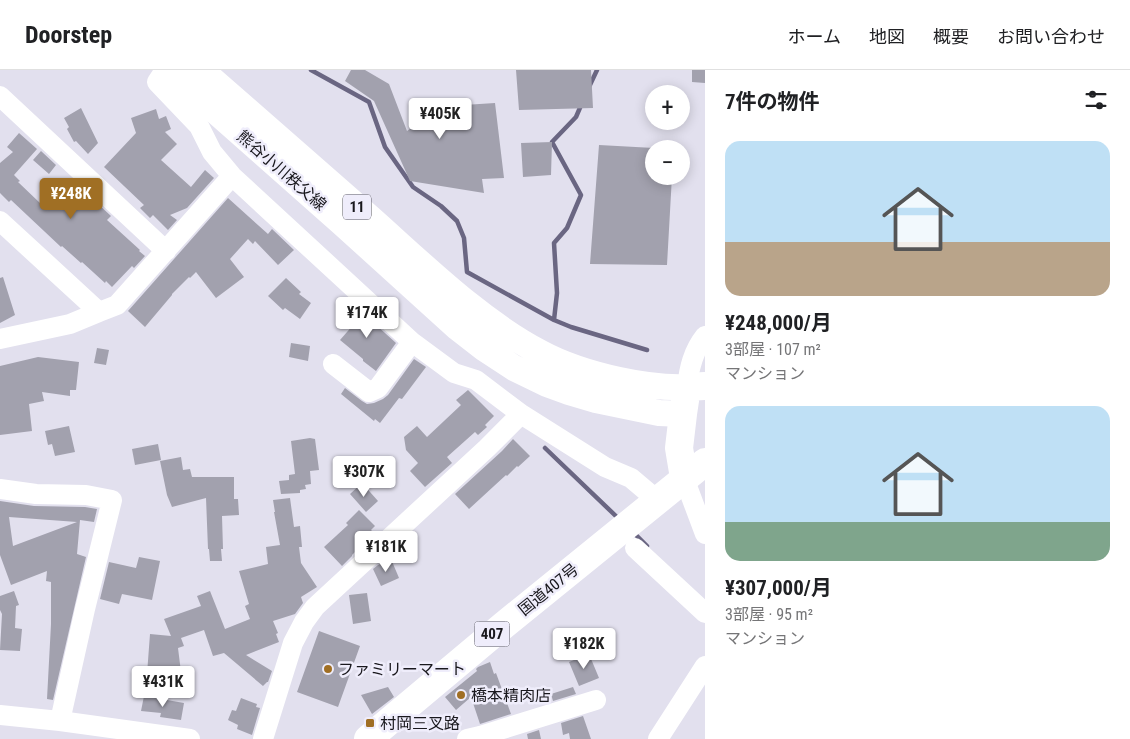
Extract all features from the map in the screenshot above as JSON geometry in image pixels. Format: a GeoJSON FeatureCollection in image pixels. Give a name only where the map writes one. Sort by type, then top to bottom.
{"type":"FeatureCollection","features":[{"type":"Feature","properties":{"kind":"highway"},"geometry":{"type":"LineString","coordinates":[[696,386],[694,413],[679,448],[698,471]]}},
{"type":"Feature","properties":{"kind":"highway","name":"国道407号"},"geometry":{"type":"LineString","coordinates":[[368,739],[504,625],[629,533],[657,500],[698,471]]}},
{"type":"Feature","properties":{"kind":"main road","name":"熊谷小川秩父線"},"geometry":{"type":"LineString","coordinates":[[169,70],[458,328],[514,368],[547,384],[596,400],[659,413],[694,413]]}},
{"type":"Feature","properties":{"kind":"main road","name":"熊谷小川秩父線"},"geometry":{"type":"LineString","coordinates":[[201,70],[464,301],[516,338],[566,365],[598,375],[660,387],[696,386]]}},
{"type":"Feature","properties":{"kind":"street"},"geometry":{"type":"LineString","coordinates":[[165,70],[157,82],[199,126],[212,152],[232,176],[412,342],[454,373],[476,380],[521,414],[605,467],[630,478],[657,500]]}},
{"type":"Feature","properties":{"kind":"street"},"geometry":{"type":"LineString","coordinates":[[0,96],[166,251]]}},
{"type":"Feature","properties":{"kind":"street"},"geometry":{"type":"LineString","coordinates":[[0,339],[70,324],[117,305],[232,176]]}},
{"type":"Feature","properties":{"kind":"street"},"geometry":{"type":"LineString","coordinates":[[0,221],[99,312]]}},
{"type":"Feature","properties":{"kind":"street"},"geometry":{"type":"LineString","coordinates":[[696,386],[690,366],[698,345],[705,336]]}},
{"type":"Feature","properties":{"kind":"street"},"geometry":{"type":"LineString","coordinates":[[333,364],[369,392],[378,388],[412,342]]}},
{"type":"Feature","properties":{"kind":"street"},"geometry":{"type":"LineString","coordinates":[[263,739],[294,643],[304,622],[315,607],[487,448],[521,414]]}},
{"type":"Feature","properties":{"kind":"street"},"geometry":{"type":"LineString","coordinates":[[698,471],[705,534]]}},
{"type":"Feature","properties":{"kind":"street"},"geometry":{"type":"LineString","coordinates":[[0,490],[36,494],[86,495],[112,500],[60,721]]}},
{"type":"Feature","properties":{"kind":"street"},"geometry":{"type":"LineString","coordinates":[[629,533],[705,613]]}},
{"type":"Feature","properties":{"kind":"street"},"geometry":{"type":"LineString","coordinates":[[658,739],[705,666]]}},
{"type":"Feature","properties":{"kind":"street"},"geometry":{"type":"LineString","coordinates":[[476,738],[596,700]]}},
{"type":"Feature","properties":{"kind":"street"},"geometry":{"type":"LineString","coordinates":[[0,714],[190,739]]}},
{"type":"Feature","properties":{"kind":"building"},"geometry":{"type":"Polygon","coordinates":[[[351,70],[365,70],[389,84],[407,131],[418,123],[440,126],[439,113],[466,111],[464,105],[495,103],[504,178],[482,179],[484,193],[410,181],[374,101],[345,81],[351,70]]]}},
{"type":"Feature","properties":{"kind":"building"},"geometry":{"type":"Polygon","coordinates":[[[516,70],[591,70],[593,108],[519,110],[516,70]]]}},
{"type":"Feature","properties":{"kind":"building"},"geometry":{"type":"Polygon","coordinates":[[[692,70],[705,70],[705,83],[692,82],[692,70]]]}},
{"type":"Feature","properties":{"kind":"building"},"geometry":{"type":"Polygon","coordinates":[[[81,108],[98,143],[88,154],[76,141],[74,142],[64,118],[81,108]]]}},
{"type":"Feature","properties":{"kind":"building"},"geometry":{"type":"Polygon","coordinates":[[[156,109],[159,119],[166,116],[171,129],[165,132],[177,144],[161,160],[191,187],[205,170],[214,178],[187,208],[170,215],[177,220],[168,230],[153,215],[150,218],[140,208],[144,205],[104,167],[136,133],[131,118],[156,109]]]}},
{"type":"Feature","properties":{"kind":"building"},"geometry":{"type":"Polygon","coordinates":[[[19,133],[37,149],[14,175],[20,181],[18,182],[40,203],[58,184],[75,198],[84,191],[111,216],[107,220],[145,256],[134,268],[132,266],[112,287],[61,247],[11,200],[9,202],[0,193],[0,163],[13,152],[7,147],[19,133]]]}},
{"type":"Feature","properties":{"kind":"building"},"geometry":{"type":"Polygon","coordinates":[[[552,142],[551,175],[523,177],[521,143],[552,142]]]}},
{"type":"Feature","properties":{"kind":"building"},"geometry":{"type":"Polygon","coordinates":[[[599,145],[645,148],[645,185],[671,185],[667,265],[590,264],[599,145]]]}},
{"type":"Feature","properties":{"kind":"building"},"geometry":{"type":"Polygon","coordinates":[[[41,151],[56,165],[49,174],[33,160],[41,151]]]}},
{"type":"Feature","properties":{"kind":"building"},"geometry":{"type":"Polygon","coordinates":[[[228,198],[268,234],[272,229],[294,250],[278,265],[255,241],[253,244],[248,239],[230,259],[244,277],[216,298],[196,272],[172,294],[145,327],[128,311],[228,198]]]}},
{"type":"Feature","properties":{"kind":"building"},"geometry":{"type":"Polygon","coordinates":[[[3,277],[15,315],[0,323],[0,278],[3,277]]]}},
{"type":"Feature","properties":{"kind":"building"},"geometry":{"type":"Polygon","coordinates":[[[286,278],[301,292],[299,294],[311,303],[300,319],[285,308],[283,310],[268,296],[286,278]]]}},
{"type":"Feature","properties":{"kind":"building"},"geometry":{"type":"Polygon","coordinates":[[[353,304],[396,343],[376,371],[340,340],[354,324],[347,318],[350,315],[347,312],[353,304]]]}},
{"type":"Feature","properties":{"kind":"building"},"geometry":{"type":"Polygon","coordinates":[[[291,343],[310,346],[308,361],[289,357],[291,343]]]}},
{"type":"Feature","properties":{"kind":"building"},"geometry":{"type":"Polygon","coordinates":[[[97,348],[109,350],[106,365],[94,363],[97,348]]]}},
{"type":"Feature","properties":{"kind":"building"},"geometry":{"type":"Polygon","coordinates":[[[38,357],[79,362],[76,390],[70,390],[70,396],[42,392],[44,401],[29,404],[32,431],[0,435],[0,366],[38,357]]]}},
{"type":"Feature","properties":{"kind":"building"},"geometry":{"type":"Polygon","coordinates":[[[414,359],[426,367],[402,399],[399,398],[380,423],[375,419],[374,421],[341,394],[345,388],[367,404],[383,399],[388,395],[414,359]]]}},
{"type":"Feature","properties":{"kind":"building"},"geometry":{"type":"Polygon","coordinates":[[[468,390],[494,416],[485,425],[487,427],[478,435],[475,432],[447,457],[452,463],[425,487],[410,471],[418,463],[406,450],[404,437],[417,426],[427,437],[461,405],[456,400],[468,390]]]}},
{"type":"Feature","properties":{"kind":"building"},"geometry":{"type":"Polygon","coordinates":[[[69,426],[75,452],[55,456],[52,444],[48,445],[45,431],[69,426]]]}},
{"type":"Feature","properties":{"kind":"building"},"geometry":{"type":"Polygon","coordinates":[[[315,439],[319,470],[310,471],[311,484],[305,485],[306,489],[300,490],[300,493],[281,494],[279,481],[289,480],[289,475],[295,474],[291,441],[315,439]]]}},
{"type":"Feature","properties":{"kind":"building"},"geometry":{"type":"Polygon","coordinates":[[[513,439],[530,456],[469,509],[455,494],[513,439]]]}},
{"type":"Feature","properties":{"kind":"building"},"geometry":{"type":"Polygon","coordinates":[[[158,444],[161,460],[135,465],[132,449],[158,444]]]}},
{"type":"Feature","properties":{"kind":"building"},"geometry":{"type":"Polygon","coordinates":[[[181,457],[183,470],[190,469],[192,477],[234,477],[234,499],[238,499],[239,515],[222,516],[222,561],[210,561],[206,498],[172,507],[167,495],[160,461],[181,457]]]}},
{"type":"Feature","properties":{"kind":"building"},"geometry":{"type":"Polygon","coordinates":[[[362,483],[378,501],[366,512],[350,494],[362,483]]]}},
{"type":"Feature","properties":{"kind":"building"},"geometry":{"type":"Polygon","coordinates":[[[290,498],[294,527],[300,526],[302,547],[299,547],[301,563],[317,587],[301,597],[303,603],[295,614],[273,621],[278,633],[276,634],[279,642],[246,655],[272,671],[268,682],[263,686],[224,653],[213,656],[204,630],[181,638],[184,646],[178,648],[182,680],[147,684],[150,634],[171,636],[164,619],[201,606],[197,596],[210,591],[225,629],[250,619],[245,606],[249,604],[239,571],[268,564],[266,547],[280,545],[273,500],[290,498]]]}},
{"type":"Feature","properties":{"kind":"building"},"geometry":{"type":"Polygon","coordinates":[[[0,501],[34,506],[97,509],[94,522],[80,520],[77,554],[86,557],[53,700],[47,699],[51,582],[46,581],[47,571],[11,585],[0,555],[0,501]],[[9,517],[13,546],[77,522],[9,517]]]}},
{"type":"Feature","properties":{"kind":"building"},"geometry":{"type":"Polygon","coordinates":[[[359,510],[375,526],[371,530],[374,533],[342,566],[324,547],[348,525],[346,523],[359,510]]]}},
{"type":"Feature","properties":{"kind":"building"},"geometry":{"type":"Polygon","coordinates":[[[139,557],[160,561],[152,600],[122,594],[119,604],[100,599],[109,562],[136,568],[139,557]]]}},
{"type":"Feature","properties":{"kind":"building"},"geometry":{"type":"Polygon","coordinates":[[[391,559],[399,578],[381,586],[373,569],[391,559]]]}},
{"type":"Feature","properties":{"kind":"building"},"geometry":{"type":"Polygon","coordinates":[[[14,591],[19,605],[16,606],[15,628],[22,629],[20,651],[0,650],[2,614],[0,610],[0,596],[14,591]]]}},
{"type":"Feature","properties":{"kind":"building"},"geometry":{"type":"Polygon","coordinates":[[[367,593],[371,621],[353,624],[349,595],[367,593]]]}},
{"type":"Feature","properties":{"kind":"building","name":"ファミリーマート"},"geometry":{"type":"Polygon","coordinates":[[[319,631],[360,646],[338,707],[297,692],[319,631]]]}},
{"type":"Feature","properties":{"kind":"building"},"geometry":{"type":"Polygon","coordinates":[[[589,654],[599,678],[579,686],[569,662],[589,654]]]}},
{"type":"Feature","properties":{"kind":"building"},"geometry":{"type":"Polygon","coordinates":[[[490,662],[511,714],[480,724],[471,697],[456,710],[445,697],[477,671],[478,667],[490,662]]]}},
{"type":"Feature","properties":{"kind":"building"},"geometry":{"type":"Polygon","coordinates":[[[388,687],[394,697],[372,714],[361,695],[388,687]]]}},
{"type":"Feature","properties":{"kind":"building"},"geometry":{"type":"Polygon","coordinates":[[[573,687],[576,694],[553,701],[551,694],[573,687]]]}},
{"type":"Feature","properties":{"kind":"building"},"geometry":{"type":"Polygon","coordinates":[[[144,696],[184,703],[181,720],[160,717],[161,713],[141,711],[144,696]]]}},
{"type":"Feature","properties":{"kind":"building"},"geometry":{"type":"Polygon","coordinates":[[[241,698],[257,704],[256,707],[260,708],[252,735],[237,729],[238,725],[228,720],[232,710],[236,711],[241,698]]]}},
{"type":"Feature","properties":{"kind":"building"},"geometry":{"type":"Polygon","coordinates":[[[583,716],[591,739],[570,739],[569,733],[563,735],[561,723],[583,716]]]}},
{"type":"Feature","properties":{"kind":"building"},"geometry":{"type":"Polygon","coordinates":[[[539,730],[541,739],[528,739],[527,734],[539,730]]]}},
{"type":"Feature","properties":{"kind":"waterway"},"geometry":{"type":"LineString","coordinates":[[311,70],[369,102],[385,147],[413,187],[441,206],[457,221],[464,238],[467,272],[554,320],[647,350]]}},
{"type":"Feature","properties":{"kind":"waterway"},"geometry":{"type":"LineString","coordinates":[[589,87],[597,70]]}},
{"type":"Feature","properties":{"kind":"waterway"},"geometry":{"type":"LineString","coordinates":[[554,320],[557,293],[554,243],[567,228],[581,195],[552,142],[576,117],[582,103]]}},
{"type":"Feature","properties":{"kind":"waterway"},"geometry":{"type":"LineString","coordinates":[[545,448],[620,520]]}},
{"type":"Feature","properties":{"kind":"waterway"},"geometry":{"type":"LineString","coordinates":[[633,532],[647,546]]}},
{"type":"Feature","properties":{"kind":"place","name":"ファミリーマート"},"geometry":{"type":"Point","coordinates":[328,669]}},
{"type":"Feature","properties":{"kind":"place","name":"橋本精肉店"},"geometry":{"type":"Point","coordinates":[461,695]}},
{"type":"Feature","properties":{"kind":"place","name":"村岡三叉路"},"geometry":{"type":"Point","coordinates":[370,723]}}]}
